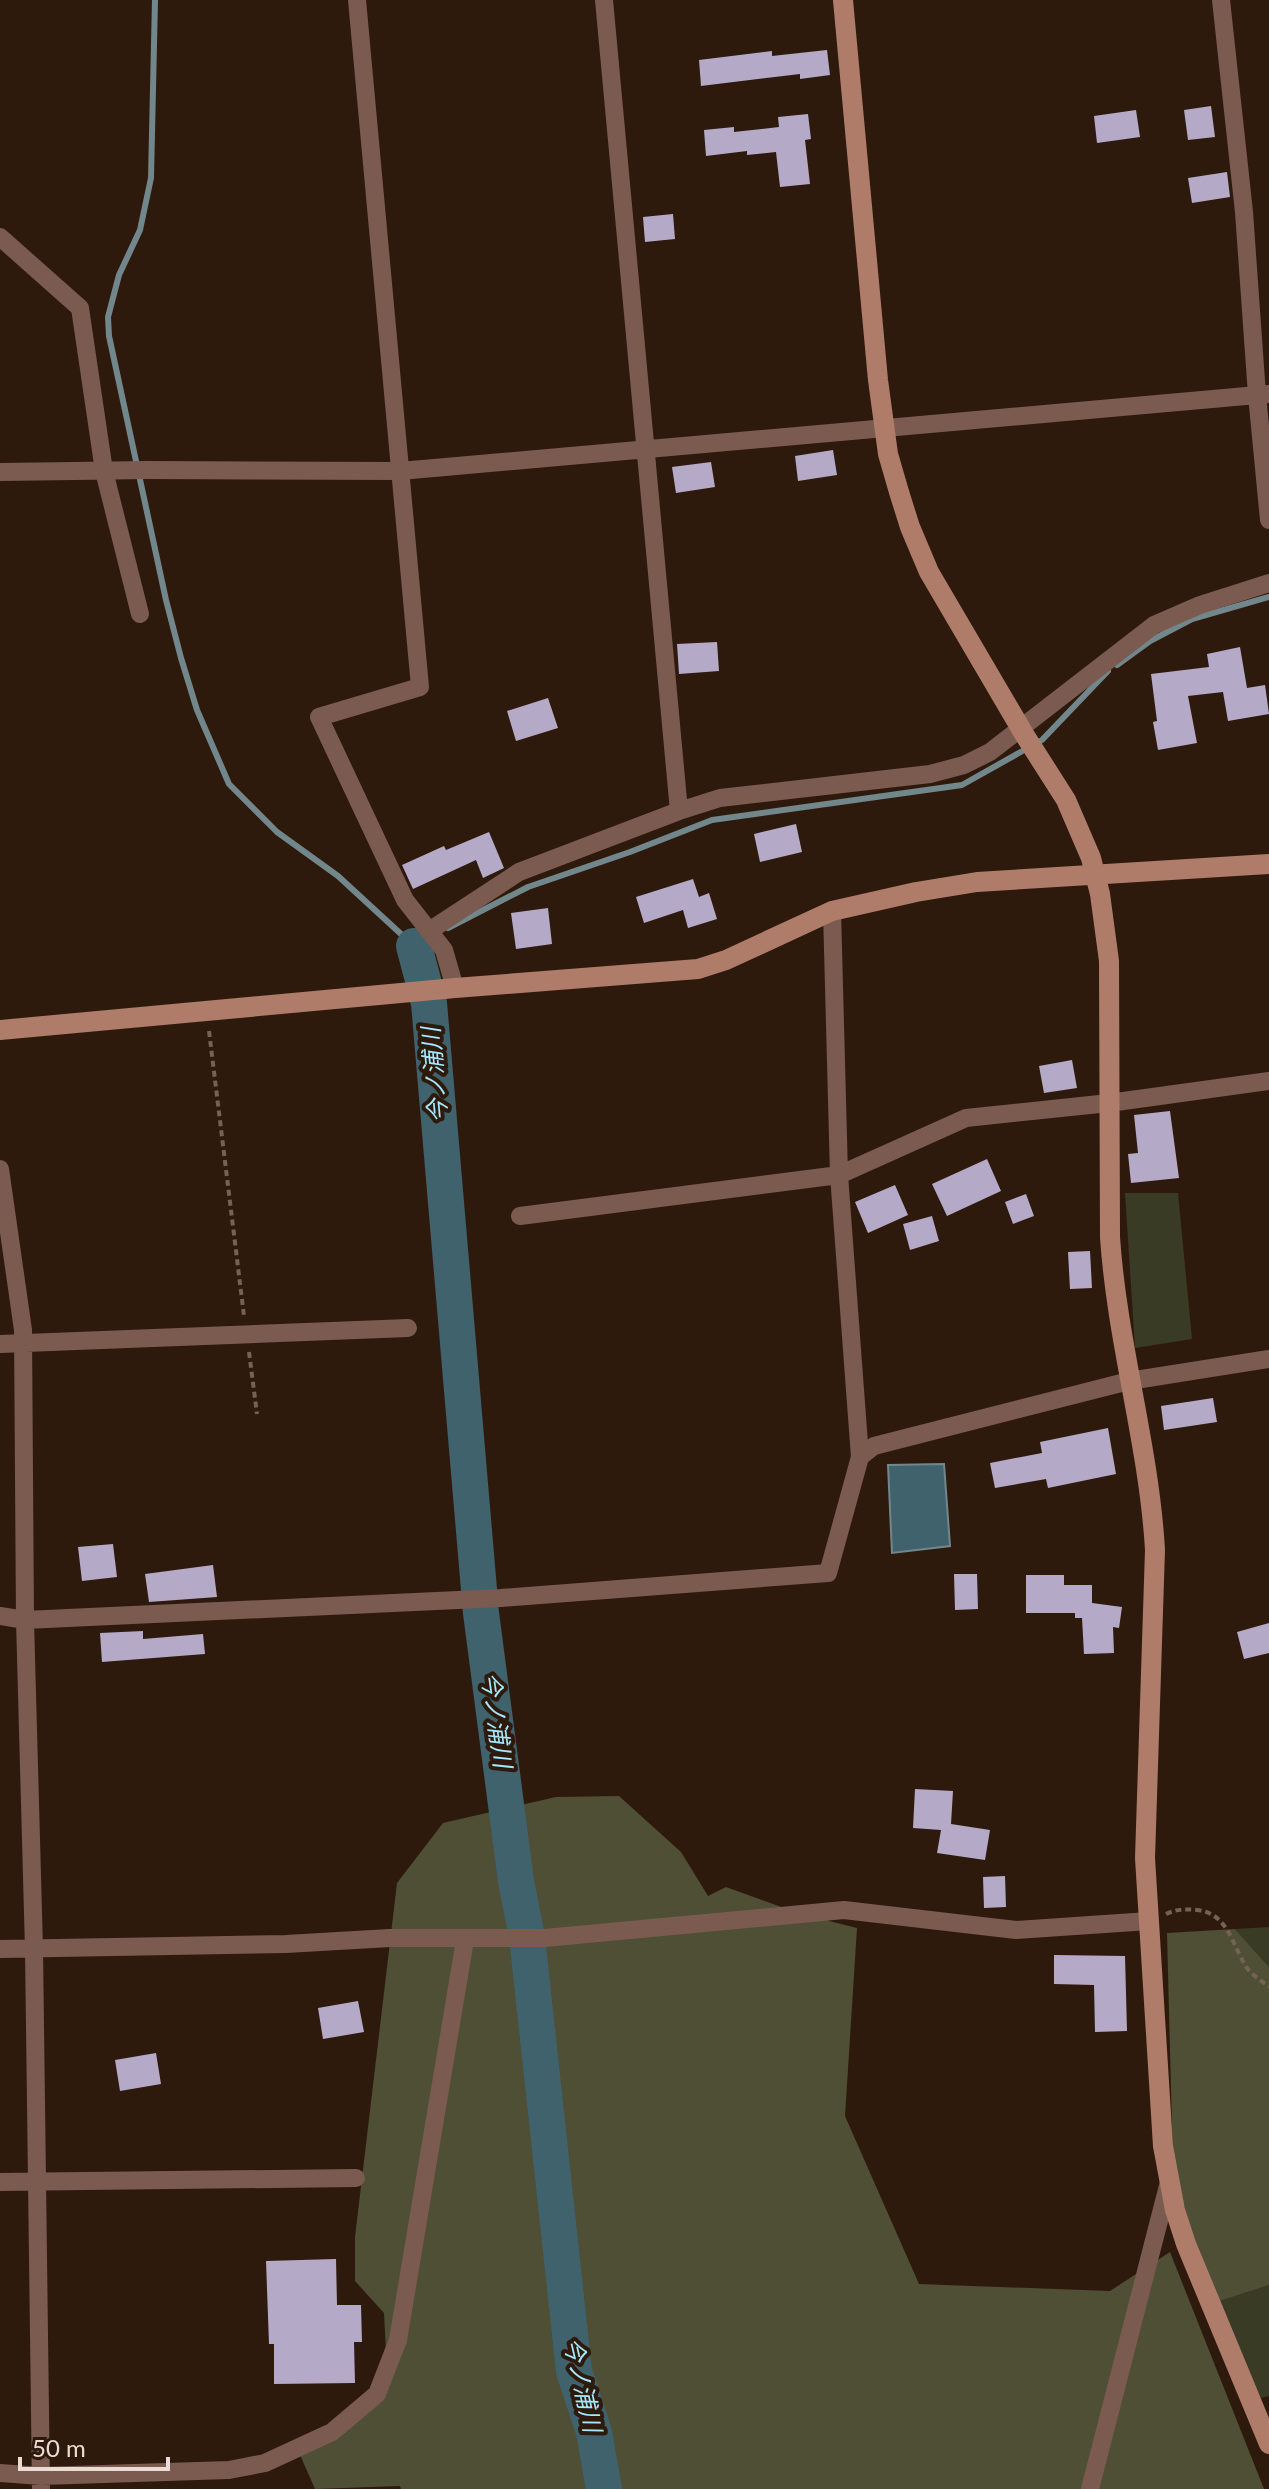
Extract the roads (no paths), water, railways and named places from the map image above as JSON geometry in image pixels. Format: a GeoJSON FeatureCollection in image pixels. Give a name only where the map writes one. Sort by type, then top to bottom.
{"type":"FeatureCollection","features":[{"type":"Feature","properties":{"kind":"street"},"geometry":{"type":"LineString","coordinates":[[357,0],[420,687],[319,717],[405,900],[444,950],[455,988]]}},
{"type":"Feature","properties":{"kind":"street"},"geometry":{"type":"LineString","coordinates":[[604,0],[679,811]]}},
{"type":"Feature","properties":{"kind":"street"},"geometry":{"type":"LineString","coordinates":[[843,0],[878,380],[888,454],[910,527],[929,572],[1066,800],[1095,873],[1106,929],[1113,1277],[1152,1512],[1155,1550],[1145,1858],[1163,2146],[1186,2244],[1269,2444]]}},
{"type":"Feature","properties":{"kind":"street"},"geometry":{"type":"LineString","coordinates":[[1221,0],[1263,395],[1269,520]]}},
{"type":"Feature","properties":{"kind":"street"},"geometry":{"type":"LineString","coordinates":[[0,237],[80,308],[104,471],[140,614]]}},
{"type":"Feature","properties":{"kind":"street"},"geometry":{"type":"LineString","coordinates":[[0,472],[400,471],[1263,395]]}},
{"type":"Feature","properties":{"kind":"street"},"geometry":{"type":"LineString","coordinates":[[429,931],[519,872],[720,798],[930,774],[964,765],[990,752],[1154,625],[1200,605],[1269,583]]}},
{"type":"Feature","properties":{"kind":"street"},"geometry":{"type":"LineString","coordinates":[[0,1030],[698,969],[726,960],[832,911],[864,902],[977,882],[1269,864]]}},
{"type":"Feature","properties":{"kind":"street"},"geometry":{"type":"LineString","coordinates":[[0,1616],[25,1620],[501,1598],[828,1573],[860,1457],[839,1175],[832,911]]}},
{"type":"Feature","properties":{"kind":"street"},"geometry":{"type":"LineString","coordinates":[[520,1216],[839,1175],[966,1118],[1109,1103],[1269,1081]]}},
{"type":"Feature","properties":{"kind":"street"},"geometry":{"type":"LineString","coordinates":[[0,1169],[23,1344],[41,2482]]}},
{"type":"Feature","properties":{"kind":"street"},"geometry":{"type":"LineString","coordinates":[[0,1344],[408,1328]]}},
{"type":"Feature","properties":{"kind":"street"},"geometry":{"type":"LineString","coordinates":[[860,1457],[874,1446],[1129,1381],[1269,1359]]}},
{"type":"Feature","properties":{"kind":"street"},"geometry":{"type":"LineString","coordinates":[[0,1949],[286,1944],[390,1938],[545,1938],[844,1910],[1016,1930],[1149,1921]]}},
{"type":"Feature","properties":{"kind":"street"},"geometry":{"type":"LineString","coordinates":[[0,2473],[41,2482],[229,2470],[265,2463],[332,2432],[377,2394],[398,2340],[465,1940]]}},
{"type":"Feature","properties":{"kind":"street"},"geometry":{"type":"LineString","coordinates":[[0,2182],[356,2178]]}},
{"type":"Feature","properties":{"kind":"street"},"geometry":{"type":"LineString","coordinates":[[1090,2489],[1169,2182]]}},
{"type":"Feature","properties":{"kind":"water"},"geometry":{"type":"Polygon","coordinates":[[[944,1464],[950,1546],[892,1553],[888,1465],[944,1464]]]}},
{"type":"Feature","properties":{"kind":"waterway"},"geometry":{"type":"LineString","coordinates":[[155,0],[151,178],[140,230],[119,275],[108,317],[109,336],[181,658],[197,710],[229,784],[277,832],[338,876],[414,946],[431,937]]}},
{"type":"Feature","properties":{"kind":"waterway"},"geometry":{"type":"LineString","coordinates":[[1117,665],[1150,641],[1192,619],[1269,597]]}},
{"type":"Feature","properties":{"kind":"waterway"},"geometry":{"type":"LineString","coordinates":[[448,928],[528,887],[712,820],[962,785],[1042,740],[1108,671]]}},
{"type":"Feature","properties":{"kind":"waterway","name":"今ノ浦川"},"geometry":{"type":"LineString","coordinates":[[414,946],[429,1003],[481,1613],[516,1881],[527,1937],[574,2371],[594,2432],[604,2489]]}}]}
